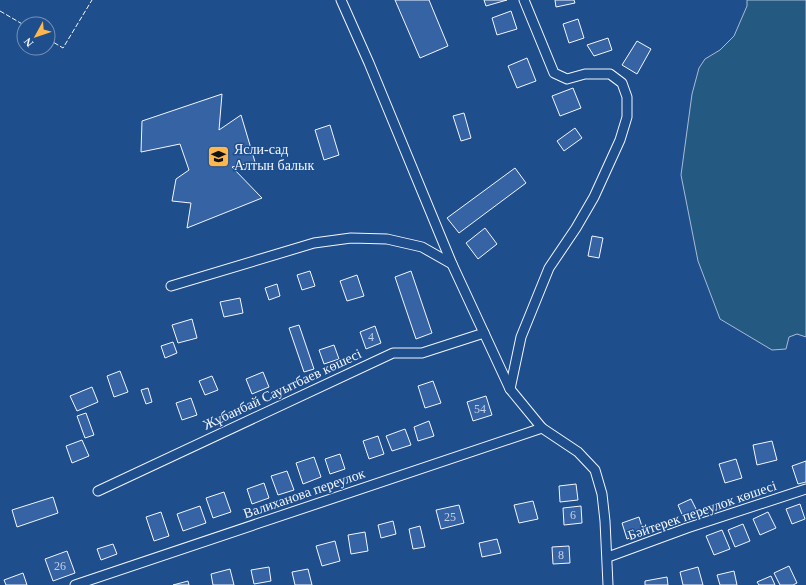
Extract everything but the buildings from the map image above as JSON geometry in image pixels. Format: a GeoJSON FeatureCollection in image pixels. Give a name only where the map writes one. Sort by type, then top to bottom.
{"type":"FeatureCollection","features":[{"type":"Feature","properties":{"kind":"street"},"geometry":{"type":"LineString","coordinates":[[340,0],[369,63],[452,264],[510,389],[542,428],[578,452],[595,470],[602,494],[608,557],[608,585]]}},
{"type":"Feature","properties":{"kind":"street"},"geometry":{"type":"LineString","coordinates":[[510,389],[521,337],[549,268],[576,228],[594,197],[620,140],[627,117],[627,97],[622,83],[610,74],[585,74],[567,79],[554,73],[524,0]]}},
{"type":"Feature","properties":{"kind":"street"},"geometry":{"type":"LineString","coordinates":[[171,286],[314,243],[351,238],[387,240],[422,247],[452,264]]}},
{"type":"Feature","properties":{"kind":"street","name":"Жұбанбай Сауытбаев көшесі"},"geometry":{"type":"LineString","coordinates":[[98,491],[393,353],[422,353],[484,333]]}},
{"type":"Feature","properties":{"kind":"street","name":"Валиханова переулок"},"geometry":{"type":"LineString","coordinates":[[75,585],[542,428]]}},
{"type":"Feature","properties":{"kind":"street","name":"Бәйтерек переулок көшесі"},"geometry":{"type":"LineString","coordinates":[[608,557],[687,528],[806,489]]}},
{"type":"Feature","properties":{"kind":"shaded area"},"geometry":{"type":"Polygon","coordinates":[[[747,0],[806,0],[806,337],[797,334],[789,337],[786,349],[772,350],[720,319],[698,261],[681,175],[692,94],[699,68],[705,59],[720,50],[734,36],[747,6],[747,0]]]}},
{"type":"Feature","properties":{"kind":"fence"},"geometry":{"type":"LineString","coordinates":[[56,44],[63,48],[92,0]]}},
{"type":"Feature","properties":{"kind":"fence"},"geometry":{"type":"LineString","coordinates":[[0,11],[16,20]]}},
{"type":"Feature","properties":{"kind":"place","name":"Ясли-сад Алтын балык"},"geometry":{"type":"Point","coordinates":[219,157]}}]}
